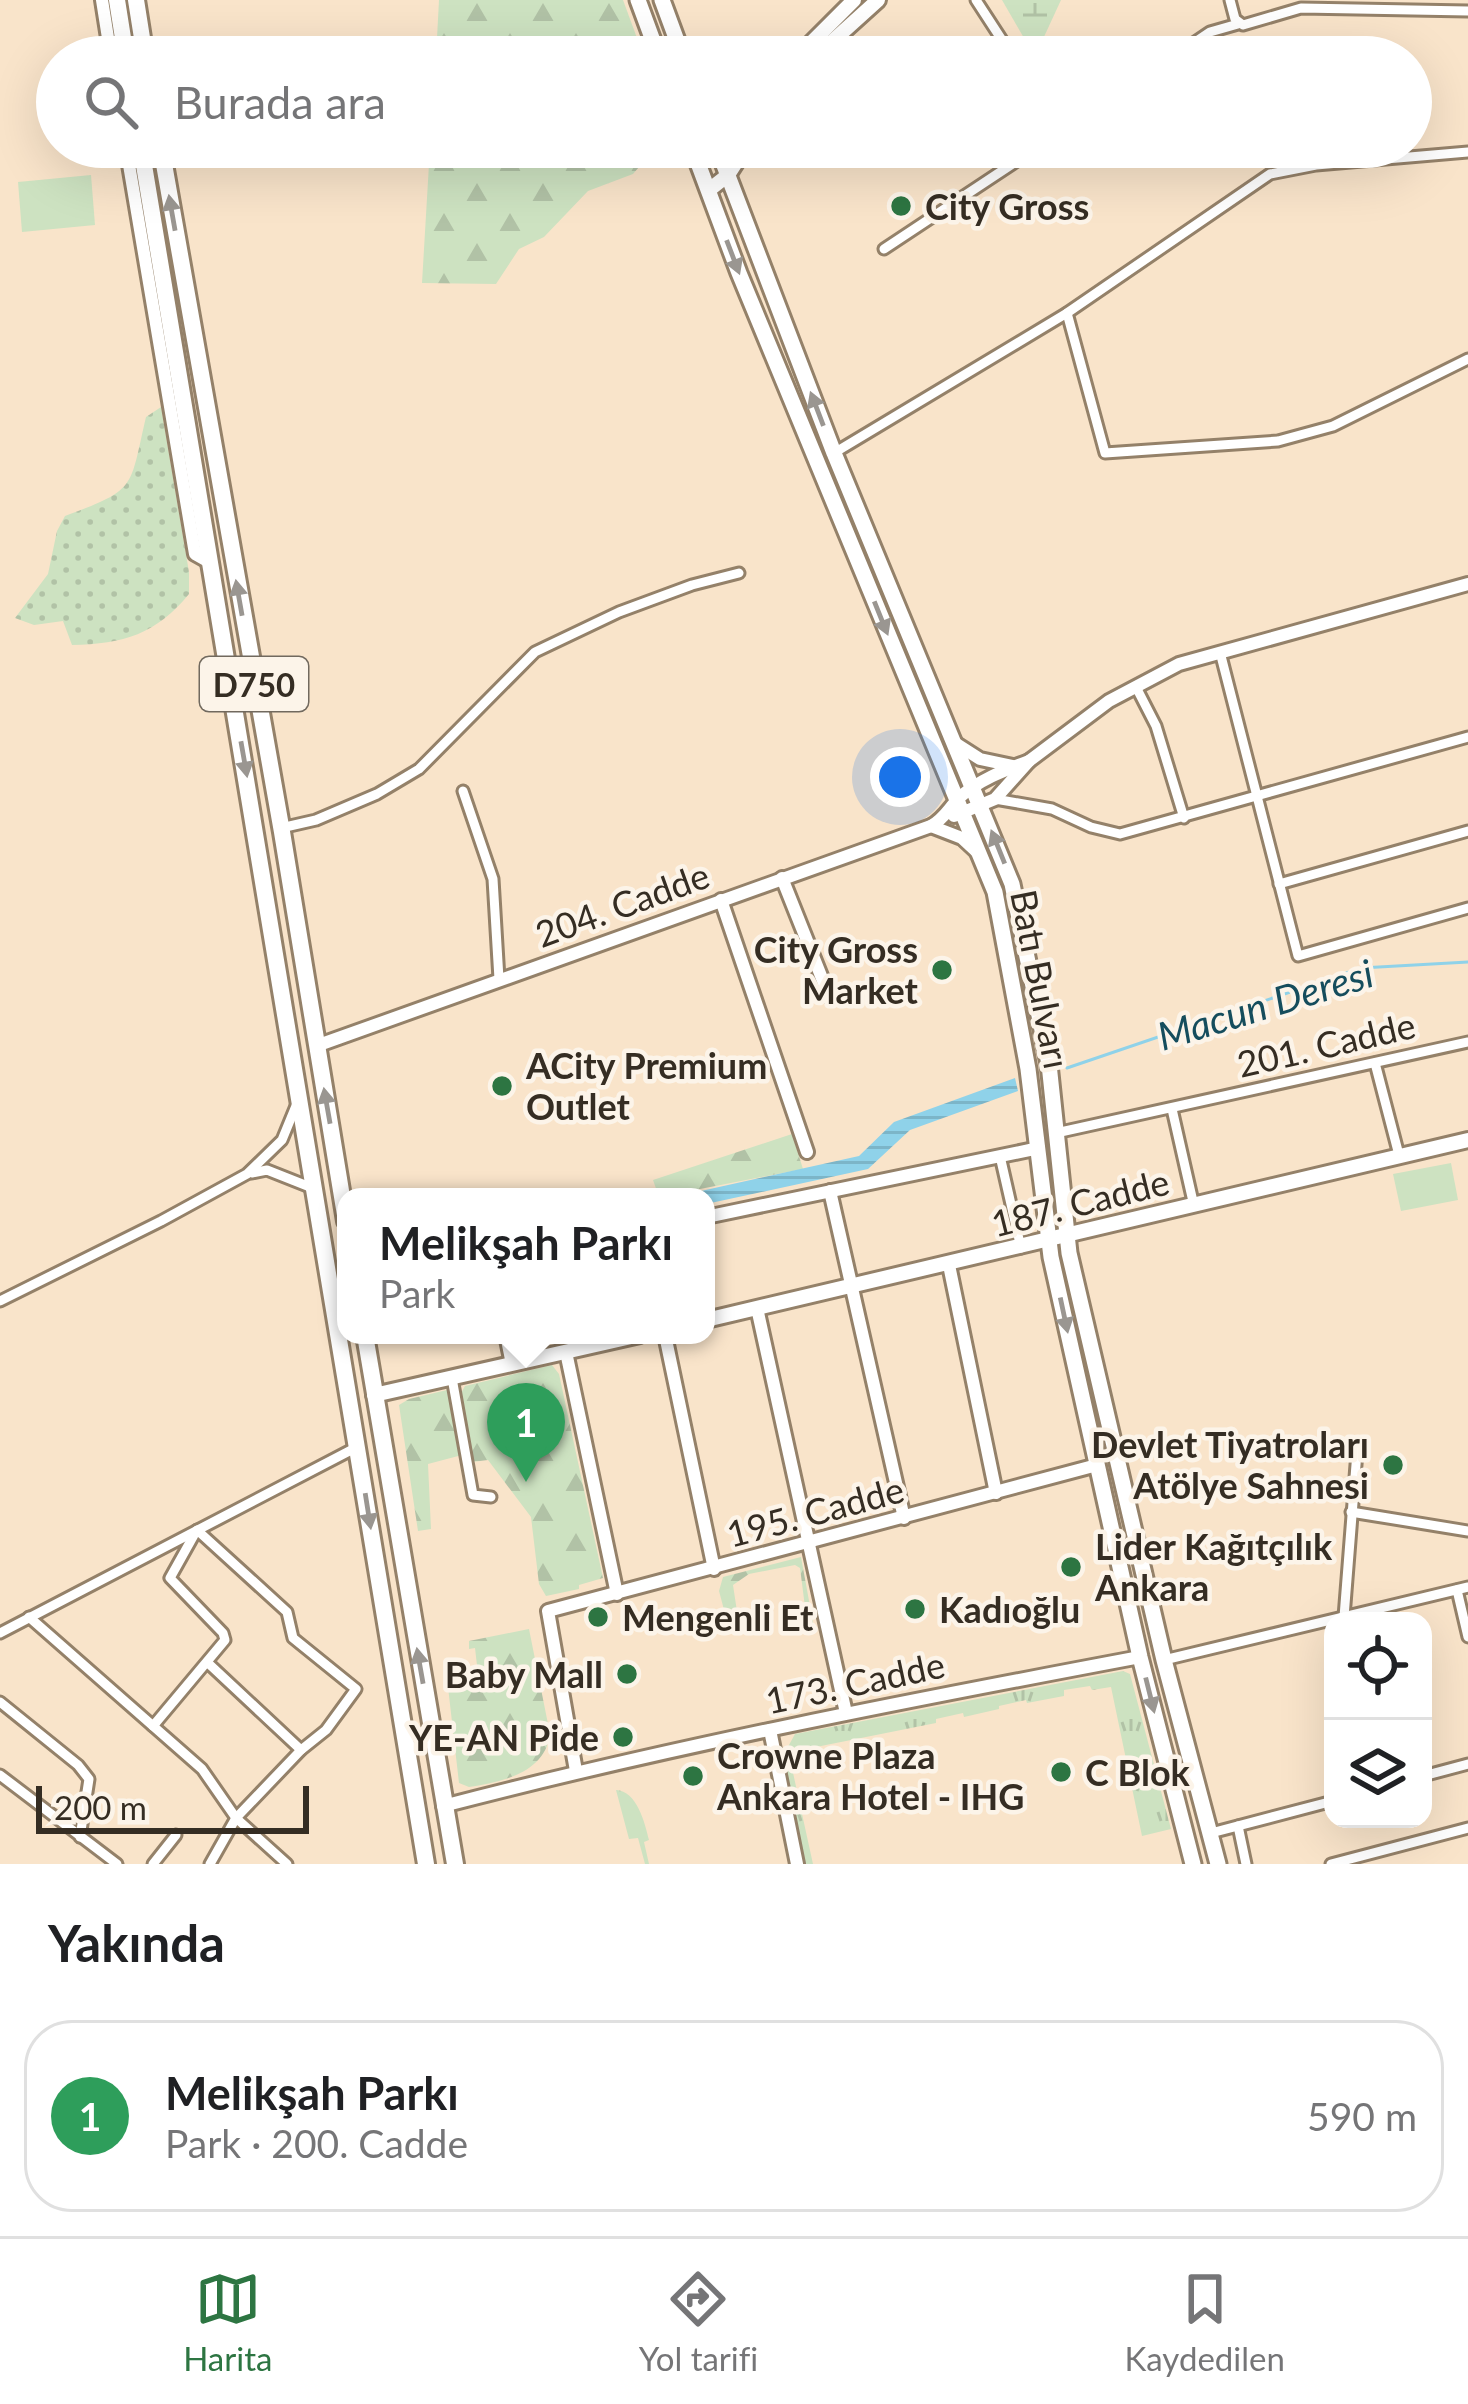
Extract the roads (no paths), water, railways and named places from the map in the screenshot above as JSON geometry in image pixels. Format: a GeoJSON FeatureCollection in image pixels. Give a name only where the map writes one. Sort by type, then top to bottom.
{"type":"FeatureCollection","features":[{"type":"Feature","properties":{"kind":"highway"},"geometry":{"type":"LineString","coordinates":[[116,0],[122,36]]}},
{"type":"Feature","properties":{"kind":"highway"},"geometry":{"type":"LineString","coordinates":[[136,0],[142,36]]}},
{"type":"Feature","properties":{"kind":"highway","name":"D750"},"geometry":{"type":"LineString","coordinates":[[145,168],[337,1321]]}},
{"type":"Feature","properties":{"kind":"highway","name":"D750"},"geometry":{"type":"LineString","coordinates":[[165,168],[340,1188]]}},
{"type":"Feature","properties":{"kind":"highway","name":"D750"},"geometry":{"type":"LineString","coordinates":[[341,1344],[426,1864]]}},
{"type":"Feature","properties":{"kind":"highway"},"geometry":{"type":"LineString","coordinates":[[366,1344],[455,1864]]}},
{"type":"Feature","properties":{"kind":"main road"},"geometry":{"type":"LineString","coordinates":[[638,0],[651,36]]}},
{"type":"Feature","properties":{"kind":"main road"},"geometry":{"type":"LineString","coordinates":[[662,0],[675,36]]}},
{"type":"Feature","properties":{"kind":"main road"},"geometry":{"type":"LineString","coordinates":[[818,36],[854,0]]}},
{"type":"Feature","properties":{"kind":"main road"},"geometry":{"type":"LineString","coordinates":[[838,36],[878,0]]}},
{"type":"Feature","properties":{"kind":"main road","name":"Batı Bulvarı"},"geometry":{"type":"LineString","coordinates":[[700,168],[829,493],[1018,908],[1043,1030],[1056,1133],[1058,1239],[1218,1864]]}},
{"type":"Feature","properties":{"kind":"main road","name":"Batı Bulvarı"},"geometry":{"type":"LineString","coordinates":[[725,168],[834,453],[974,788],[982,854],[1004,929],[1097,1465],[1192,1864]]}},
{"type":"Feature","properties":{"kind":"main road"},"geometry":{"type":"LineString","coordinates":[[709,190],[732,168]]}},
{"type":"Feature","properties":{"kind":"main road","name":"187. Cadde"},"geometry":{"type":"LineString","coordinates":[[715,1318],[1468,1141]]}},
{"type":"Feature","properties":{"kind":"main road"},"geometry":{"type":"LineString","coordinates":[[374,1395],[601,1344]]}},
{"type":"Feature","properties":{"kind":"street"},"geometry":{"type":"LineString","coordinates":[[102,0],[108,36]]}},
{"type":"Feature","properties":{"kind":"street"},"geometry":{"type":"LineString","coordinates":[[976,0],[999,36]]}},
{"type":"Feature","properties":{"kind":"street"},"geometry":{"type":"LineString","coordinates":[[1230,0],[1238,24]]}},
{"type":"Feature","properties":{"kind":"street"},"geometry":{"type":"LineString","coordinates":[[1204,36],[1301,8],[1468,11]]}},
{"type":"Feature","properties":{"kind":"street"},"geometry":{"type":"LineString","coordinates":[[1432,155],[1468,152]]}},
{"type":"Feature","properties":{"kind":"street"},"geometry":{"type":"LineString","coordinates":[[130,168],[195,554],[211,562]]}},
{"type":"Feature","properties":{"kind":"street"},"geometry":{"type":"LineString","coordinates":[[884,249],[1006,168]]}},
{"type":"Feature","properties":{"kind":"street"},"geometry":{"type":"LineString","coordinates":[[834,453],[1067,313],[1270,174],[1298,168]]}},
{"type":"Feature","properties":{"kind":"street"},"geometry":{"type":"LineString","coordinates":[[1067,313],[1105,453],[1278,441],[1333,426],[1468,359]]}},
{"type":"Feature","properties":{"kind":"street"},"geometry":{"type":"LineString","coordinates":[[281,828],[316,820],[419,770],[535,652],[619,611],[739,573]]}},
{"type":"Feature","properties":{"kind":"street","name":"204. Cadde"},"geometry":{"type":"LineString","coordinates":[[316,1046],[931,826],[975,805],[1109,700],[1180,664],[1468,584]]}},
{"type":"Feature","properties":{"kind":"street"},"geometry":{"type":"LineString","coordinates":[[1220,652],[1298,956],[1468,908]]}},
{"type":"Feature","properties":{"kind":"street"},"geometry":{"type":"LineString","coordinates":[[1136,687],[1162,742],[1184,818]]}},
{"type":"Feature","properties":{"kind":"street"},"geometry":{"type":"LineString","coordinates":[[975,805],[1052,809],[1111,833],[1184,818],[1468,737]]}},
{"type":"Feature","properties":{"kind":"street"},"geometry":{"type":"LineString","coordinates":[[955,743],[980,760],[1014,767]]}},
{"type":"Feature","properties":{"kind":"street","name":"204. Cadde"},"geometry":{"type":"LineString","coordinates":[[974,788],[1029,761]]}},
{"type":"Feature","properties":{"kind":"street"},"geometry":{"type":"LineString","coordinates":[[463,791],[493,879],[499,979]]}},
{"type":"Feature","properties":{"kind":"street"},"geometry":{"type":"LineString","coordinates":[[931,826],[962,838],[982,854]]}},
{"type":"Feature","properties":{"kind":"street"},"geometry":{"type":"LineString","coordinates":[[1279,884],[1468,831]]}},
{"type":"Feature","properties":{"kind":"street"},"geometry":{"type":"LineString","coordinates":[[782,878],[829,996]]}},
{"type":"Feature","properties":{"kind":"street"},"geometry":{"type":"LineString","coordinates":[[721,900],[807,1152]]}},
{"type":"Feature","properties":{"kind":"street","name":"201. Cadde"},"geometry":{"type":"LineString","coordinates":[[1056,1133],[1468,1042]]}},
{"type":"Feature","properties":{"kind":"street"},"geometry":{"type":"LineString","coordinates":[[1375,1063],[1399,1155]]}},
{"type":"Feature","properties":{"kind":"street"},"geometry":{"type":"LineString","coordinates":[[247,1174],[282,1141],[300,1096]]}},
{"type":"Feature","properties":{"kind":"street"},"geometry":{"type":"LineString","coordinates":[[1172,1109],[1194,1206]]}},
{"type":"Feature","properties":{"kind":"street"},"geometry":{"type":"LineString","coordinates":[[715,1215],[1039,1148]]}},
{"type":"Feature","properties":{"kind":"street"},"geometry":{"type":"LineString","coordinates":[[1000,1156],[1021,1248]]}},
{"type":"Feature","properties":{"kind":"street"},"geometry":{"type":"LineString","coordinates":[[0,1300],[247,1174],[266,1170],[315,1189]]}},
{"type":"Feature","properties":{"kind":"street"},"geometry":{"type":"LineString","coordinates":[[830,1191],[904,1518]]}},
{"type":"Feature","properties":{"kind":"street"},"geometry":{"type":"LineString","coordinates":[[949,1264],[996,1492]]}},
{"type":"Feature","properties":{"kind":"street"},"geometry":{"type":"LineString","coordinates":[[757,1308],[846,1712]]}},
{"type":"Feature","properties":{"kind":"street"},"geometry":{"type":"LineString","coordinates":[[508,1344],[512,1364]]}},
{"type":"Feature","properties":{"kind":"street"},"geometry":{"type":"LineString","coordinates":[[667,1344],[714,1569]]}},
{"type":"Feature","properties":{"kind":"street"},"geometry":{"type":"LineString","coordinates":[[566,1352],[617,1594]]}},
{"type":"Feature","properties":{"kind":"street"},"geometry":{"type":"LineString","coordinates":[[452,1378],[473,1495],[491,1497]]}},
{"type":"Feature","properties":{"kind":"street"},"geometry":{"type":"LineString","coordinates":[[0,1633],[358,1447]]}},
{"type":"Feature","properties":{"kind":"street"},"geometry":{"type":"LineString","coordinates":[[1344,1612],[1357,1452]]}},
{"type":"Feature","properties":{"kind":"street","name":"195. Cadde"},"geometry":{"type":"LineString","coordinates":[[576,1771],[548,1611],[1097,1465]]}},
{"type":"Feature","properties":{"kind":"street"},"geometry":{"type":"LineString","coordinates":[[1351,1512],[1468,1532]]}},
{"type":"Feature","properties":{"kind":"street"},"geometry":{"type":"LineString","coordinates":[[153,1726],[222,1647],[223,1633],[170,1578],[197,1530]]}},
{"type":"Feature","properties":{"kind":"street"},"geometry":{"type":"LineString","coordinates":[[197,1530],[287,1612],[293,1638],[356,1689],[326,1730],[236,1818],[210,1864]]}},
{"type":"Feature","properties":{"kind":"street"},"geometry":{"type":"LineString","coordinates":[[1365,1612],[1463,1588],[1468,1636]]}},
{"type":"Feature","properties":{"kind":"street"},"geometry":{"type":"LineString","coordinates":[[29,1617],[202,1769],[236,1818],[287,1864]]}},
{"type":"Feature","properties":{"kind":"street"},"geometry":{"type":"LineString","coordinates":[[1164,1660],[1324,1622]]}},
{"type":"Feature","properties":{"kind":"street","name":"173. Cadde"},"geometry":{"type":"LineString","coordinates":[[443,1806],[576,1771],[846,1712],[1140,1657]]}},
{"type":"Feature","properties":{"kind":"street"},"geometry":{"type":"LineString","coordinates":[[208,1663],[301,1750]]}},
{"type":"Feature","properties":{"kind":"street"},"geometry":{"type":"LineString","coordinates":[[0,1702],[89,1779],[80,1837]]}},
{"type":"Feature","properties":{"kind":"street"},"geometry":{"type":"LineString","coordinates":[[770,1730],[797,1864]]}},
{"type":"Feature","properties":{"kind":"street"},"geometry":{"type":"LineString","coordinates":[[1432,1774],[1468,1764]]}},
{"type":"Feature","properties":{"kind":"street"},"geometry":{"type":"LineString","coordinates":[[0,1775],[117,1864]]}},
{"type":"Feature","properties":{"kind":"street"},"geometry":{"type":"LineString","coordinates":[[1210,1833],[1324,1803]]}},
{"type":"Feature","properties":{"kind":"street"},"geometry":{"type":"LineString","coordinates":[[1238,1826],[1246,1864]]}},
{"type":"Feature","properties":{"kind":"street"},"geometry":{"type":"LineString","coordinates":[[1331,1864],[1468,1828]]}},
{"type":"Feature","properties":{"kind":"street"},"geometry":{"type":"LineString","coordinates":[[153,1864],[176,1835]]}},
{"type":"Feature","properties":{"kind":"water"},"geometry":{"type":"Polygon","coordinates":[[[1015,1078],[1018,1091],[910,1130],[868,1169],[715,1202],[715,1188],[859,1156],[894,1122],[1015,1078]]]}},
{"type":"Feature","properties":{"kind":"waterway","name":"Macun Deresi"},"geometry":{"type":"LineString","coordinates":[[1067,1068],[1361,968],[1468,962]]}},
{"type":"Feature","properties":{"kind":"place","name":"City Gross"},"geometry":{"type":"Point","coordinates":[901,206]}},
{"type":"Feature","properties":{"kind":"place","name":"City Gross Market"},"geometry":{"type":"Point","coordinates":[942,970]}},
{"type":"Feature","properties":{"kind":"place","name":"ACity Premium Outlet"},"geometry":{"type":"Point","coordinates":[502,1086]}},
{"type":"Feature","properties":{"kind":"place","name":"Devlet Tiyatroları Atölye Sahnesi"},"geometry":{"type":"Point","coordinates":[1393,1465]}},
{"type":"Feature","properties":{"kind":"place","name":"Melikşah Parkı"},"geometry":{"type":"Point","coordinates":[526,1482]}},
{"type":"Feature","properties":{"kind":"place","name":"Lider Kağıtçılık Ankara"},"geometry":{"type":"Point","coordinates":[1071,1567]}},
{"type":"Feature","properties":{"kind":"place","name":"Kadıoğlu"},"geometry":{"type":"Point","coordinates":[915,1609]}},
{"type":"Feature","properties":{"kind":"place","name":"Mengenli Et"},"geometry":{"type":"Point","coordinates":[598,1617]}},
{"type":"Feature","properties":{"kind":"place","name":"Baby Mall"},"geometry":{"type":"Point","coordinates":[627,1674]}},
{"type":"Feature","properties":{"kind":"place","name":"YE-AN Pide"},"geometry":{"type":"Point","coordinates":[623,1737]}},
{"type":"Feature","properties":{"kind":"place","name":"C Blok"},"geometry":{"type":"Point","coordinates":[1061,1772]}},
{"type":"Feature","properties":{"kind":"place","name":"Crowne Plaza Ankara Hotel - IHG"},"geometry":{"type":"Point","coordinates":[693,1776]}}]}
